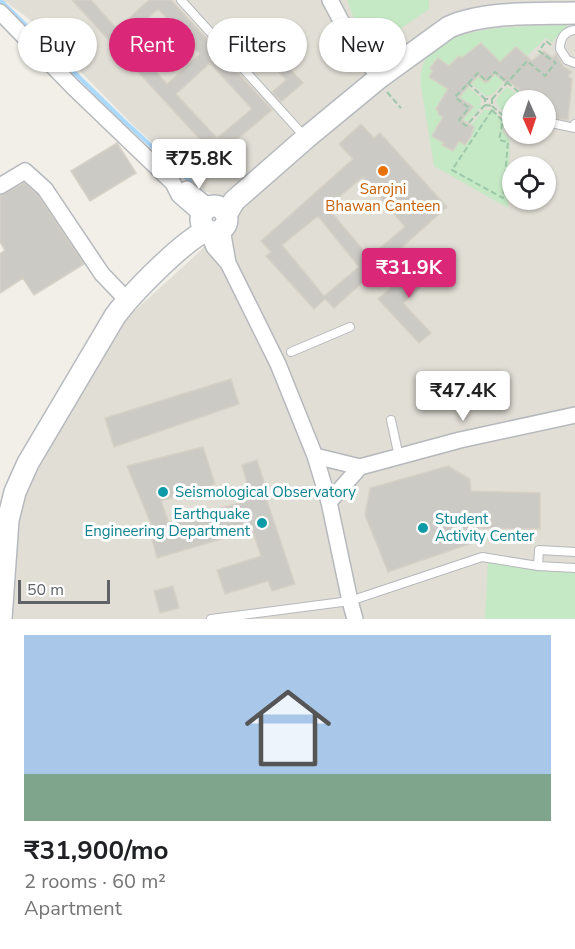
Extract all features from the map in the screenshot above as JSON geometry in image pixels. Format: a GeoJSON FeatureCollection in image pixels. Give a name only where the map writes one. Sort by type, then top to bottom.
{"type":"FeatureCollection","features":[{"type":"Feature","properties":{"kind":"street"},"geometry":{"type":"LineString","coordinates":[[330,0],[357,51],[382,82]]}},
{"type":"Feature","properties":{"kind":"street"},"geometry":{"type":"LineString","coordinates":[[0,12],[73,87],[173,183],[179,195],[213,219],[228,262],[278,364],[315,456],[355,619]]}},
{"type":"Feature","properties":{"kind":"street"},"geometry":{"type":"LineString","coordinates":[[1,619],[8,520],[7,494],[127,300],[213,219],[306,138],[382,82],[449,27],[490,17],[575,13]]}},
{"type":"Feature","properties":{"kind":"street"},"geometry":{"type":"LineString","coordinates":[[0,186],[25,171],[45,189],[102,274],[127,300]]}},
{"type":"Feature","properties":{"kind":"street"},"geometry":{"type":"LineString","coordinates":[[315,456],[360,467],[460,440],[575,415]]}},
{"type":"Feature","properties":{"kind":"street"},"geometry":{"type":"LineString","coordinates":[[328,502],[360,467]]}},
{"type":"Feature","properties":{"kind":"lane"},"geometry":{"type":"LineString","coordinates":[[181,0],[306,138]]}},
{"type":"Feature","properties":{"kind":"lane"},"geometry":{"type":"LineString","coordinates":[[575,30],[571,30],[562,37],[560,49],[562,56],[575,63]]}},
{"type":"Feature","properties":{"kind":"lane"},"geometry":{"type":"LineString","coordinates":[[556,124],[575,128],[575,124]]}},
{"type":"Feature","properties":{"kind":"lane"},"geometry":{"type":"LineString","coordinates":[[291,352],[350,327]]}},
{"type":"Feature","properties":{"kind":"lane"},"geometry":{"type":"LineString","coordinates":[[391,420],[399,457]]}},
{"type":"Feature","properties":{"kind":"lane"},"geometry":{"type":"LineString","coordinates":[[538,566],[539,550],[575,552]]}},
{"type":"Feature","properties":{"kind":"lane"},"geometry":{"type":"LineString","coordinates":[[211,619],[350,602],[482,557],[538,566],[575,568]]}},
{"type":"Feature","properties":{"kind":"path"},"geometry":{"type":"LineString","coordinates":[[553,46],[546,41],[539,51],[556,63]]}},
{"type":"Feature","properties":{"kind":"path"},"geometry":{"type":"LineString","coordinates":[[502,115],[495,111],[492,110],[452,170],[503,198],[508,142],[499,140],[503,120],[495,111],[492,106],[492,99],[527,61],[545,76],[562,56]]}},
{"type":"Feature","properties":{"kind":"path"},"geometry":{"type":"LineString","coordinates":[[485,99],[485,105],[466,126],[459,120],[470,108],[455,97],[478,73],[486,81],[495,72],[516,90]]}},
{"type":"Feature","properties":{"kind":"path"},"geometry":{"type":"LineString","coordinates":[[382,82],[401,108]]}},
{"type":"Feature","properties":{"kind":"path"},"geometry":{"type":"LineString","coordinates":[[468,83],[485,99],[492,99]]}},
{"type":"Feature","properties":{"kind":"path"},"geometry":{"type":"LineString","coordinates":[[485,105],[492,106]]}},
{"type":"Feature","properties":{"kind":"shaded area"},"geometry":{"type":"Polygon","coordinates":[[[3,0],[575,0],[575,619],[6,619],[20,508],[58,428],[117,327],[199,252],[246,205],[200,190],[184,171],[134,126],[81,72],[97,72],[97,18],[28,18],[3,0]]]}},
{"type":"Feature","properties":{"kind":"green space"},"geometry":{"type":"Polygon","coordinates":[[[347,0],[429,0],[429,9],[406,25],[406,18],[354,18],[347,0]]]}},
{"type":"Feature","properties":{"kind":"green space"},"geometry":{"type":"Polygon","coordinates":[[[568,25],[552,42],[546,38],[527,56],[516,47],[500,62],[481,43],[462,58],[458,56],[448,66],[438,58],[430,67],[433,71],[429,77],[441,85],[444,83],[461,86],[443,96],[436,108],[438,114],[444,118],[432,136],[438,139],[447,137],[443,145],[453,151],[459,141],[465,145],[474,127],[471,125],[484,110],[492,110],[502,118],[502,144],[510,144],[510,156],[502,156],[502,205],[434,166],[421,77],[425,60],[436,48],[451,39],[490,29],[568,25]]]}},
{"type":"Feature","properties":{"kind":"green space"},"geometry":{"type":"Polygon","coordinates":[[[495,74],[504,82],[492,95],[485,96],[471,83],[478,76],[486,83],[495,74]]]}},
{"type":"Feature","properties":{"kind":"green space"},"geometry":{"type":"Polygon","coordinates":[[[468,87],[481,98],[482,106],[467,122],[463,120],[473,107],[458,97],[468,87]]]}},
{"type":"Feature","properties":{"kind":"green space"},"geometry":{"type":"Polygon","coordinates":[[[502,92],[502,110],[497,106],[496,99],[502,92]]]}},
{"type":"Feature","properties":{"kind":"green space"},"geometry":{"type":"Polygon","coordinates":[[[488,563],[575,568],[575,619],[485,619],[488,563]]]}},
{"type":"Feature","properties":{"kind":"building"},"geometry":{"type":"Polygon","coordinates":[[[72,0],[91,0],[109,20],[109,40],[97,27],[97,18],[89,18],[72,0]]]}},
{"type":"Feature","properties":{"kind":"building"},"geometry":{"type":"Polygon","coordinates":[[[149,0],[171,0],[188,18],[166,18],[158,9],[148,18],[129,18],[149,0]]]}},
{"type":"Feature","properties":{"kind":"building"},"geometry":{"type":"Polygon","coordinates":[[[195,26],[207,39],[207,66],[176,94],[217,138],[252,109],[218,72],[237,72],[272,110],[209,163],[200,152],[206,146],[138,72],[156,72],[167,84],[180,72],[195,72],[195,59],[200,54],[195,49],[195,26]]]}},
{"type":"Feature","properties":{"kind":"building"},"geometry":{"type":"Polygon","coordinates":[[[481,43],[500,62],[516,47],[532,61],[544,51],[553,58],[556,54],[563,66],[572,72],[568,76],[572,79],[568,120],[556,119],[556,90],[519,90],[510,82],[508,85],[495,74],[486,83],[478,76],[459,97],[473,107],[462,120],[474,127],[471,136],[465,145],[459,141],[453,151],[442,145],[444,143],[432,136],[443,117],[436,109],[448,89],[429,77],[433,71],[430,68],[438,58],[449,66],[459,56],[462,58],[481,43]]]}},
{"type":"Feature","properties":{"kind":"building"},"geometry":{"type":"Polygon","coordinates":[[[279,72],[293,72],[303,83],[281,102],[272,92],[286,80],[279,72]]]}},
{"type":"Feature","properties":{"kind":"building"},"geometry":{"type":"Polygon","coordinates":[[[361,124],[374,138],[380,133],[447,207],[334,308],[325,299],[314,309],[266,256],[271,252],[261,241],[353,159],[339,144],[361,124]],[[363,177],[327,207],[369,257],[405,227],[363,177]],[[318,216],[282,245],[324,296],[359,267],[318,216]]]}},
{"type":"Feature","properties":{"kind":"building"},"geometry":{"type":"Polygon","coordinates":[[[117,143],[136,173],[90,201],[71,171],[117,143]]]}},
{"type":"Feature","properties":{"kind":"building"},"geometry":{"type":"Polygon","coordinates":[[[24,183],[38,195],[84,264],[34,295],[23,278],[0,293],[0,254],[5,250],[0,242],[0,196],[24,183]]]}},
{"type":"Feature","properties":{"kind":"building"},"geometry":{"type":"Polygon","coordinates":[[[424,259],[437,273],[403,303],[431,333],[419,343],[378,299],[424,259]]]}},
{"type":"Feature","properties":{"kind":"building"},"geometry":{"type":"Polygon","coordinates":[[[231,379],[239,404],[114,447],[105,418],[231,379]]]}},
{"type":"Feature","properties":{"kind":"building"},"geometry":{"type":"Polygon","coordinates":[[[203,447],[215,484],[161,501],[169,523],[243,502],[239,490],[248,487],[242,465],[257,460],[265,485],[262,486],[295,584],[272,591],[268,581],[225,594],[217,570],[261,556],[252,530],[157,558],[150,532],[154,531],[127,466],[203,447]]]}},
{"type":"Feature","properties":{"kind":"building","name":"Student Activity Center"},"geometry":{"type":"Polygon","coordinates":[[[448,466],[470,479],[471,491],[540,493],[540,529],[476,528],[478,541],[388,572],[365,515],[370,488],[448,466]]]}},
{"type":"Feature","properties":{"kind":"building"},"geometry":{"type":"Polygon","coordinates":[[[173,586],[179,608],[160,613],[154,591],[173,586]]]}},
{"type":"Feature","properties":{"kind":"waterway"},"geometry":{"type":"LineString","coordinates":[[0,0],[123,120],[191,182]]}},
{"type":"Feature","properties":{"kind":"place","name":"Sarojni Bhawan Canteen"},"geometry":{"type":"Point","coordinates":[383,171]}},
{"type":"Feature","properties":{"kind":"place","name":"Seismological Observatory"},"geometry":{"type":"Point","coordinates":[163,492]}},
{"type":"Feature","properties":{"kind":"place","name":"Earthquake Engineering Department"},"geometry":{"type":"Point","coordinates":[262,523]}},
{"type":"Feature","properties":{"kind":"place","name":"Student Activity Center"},"geometry":{"type":"Point","coordinates":[423,528]}}]}
